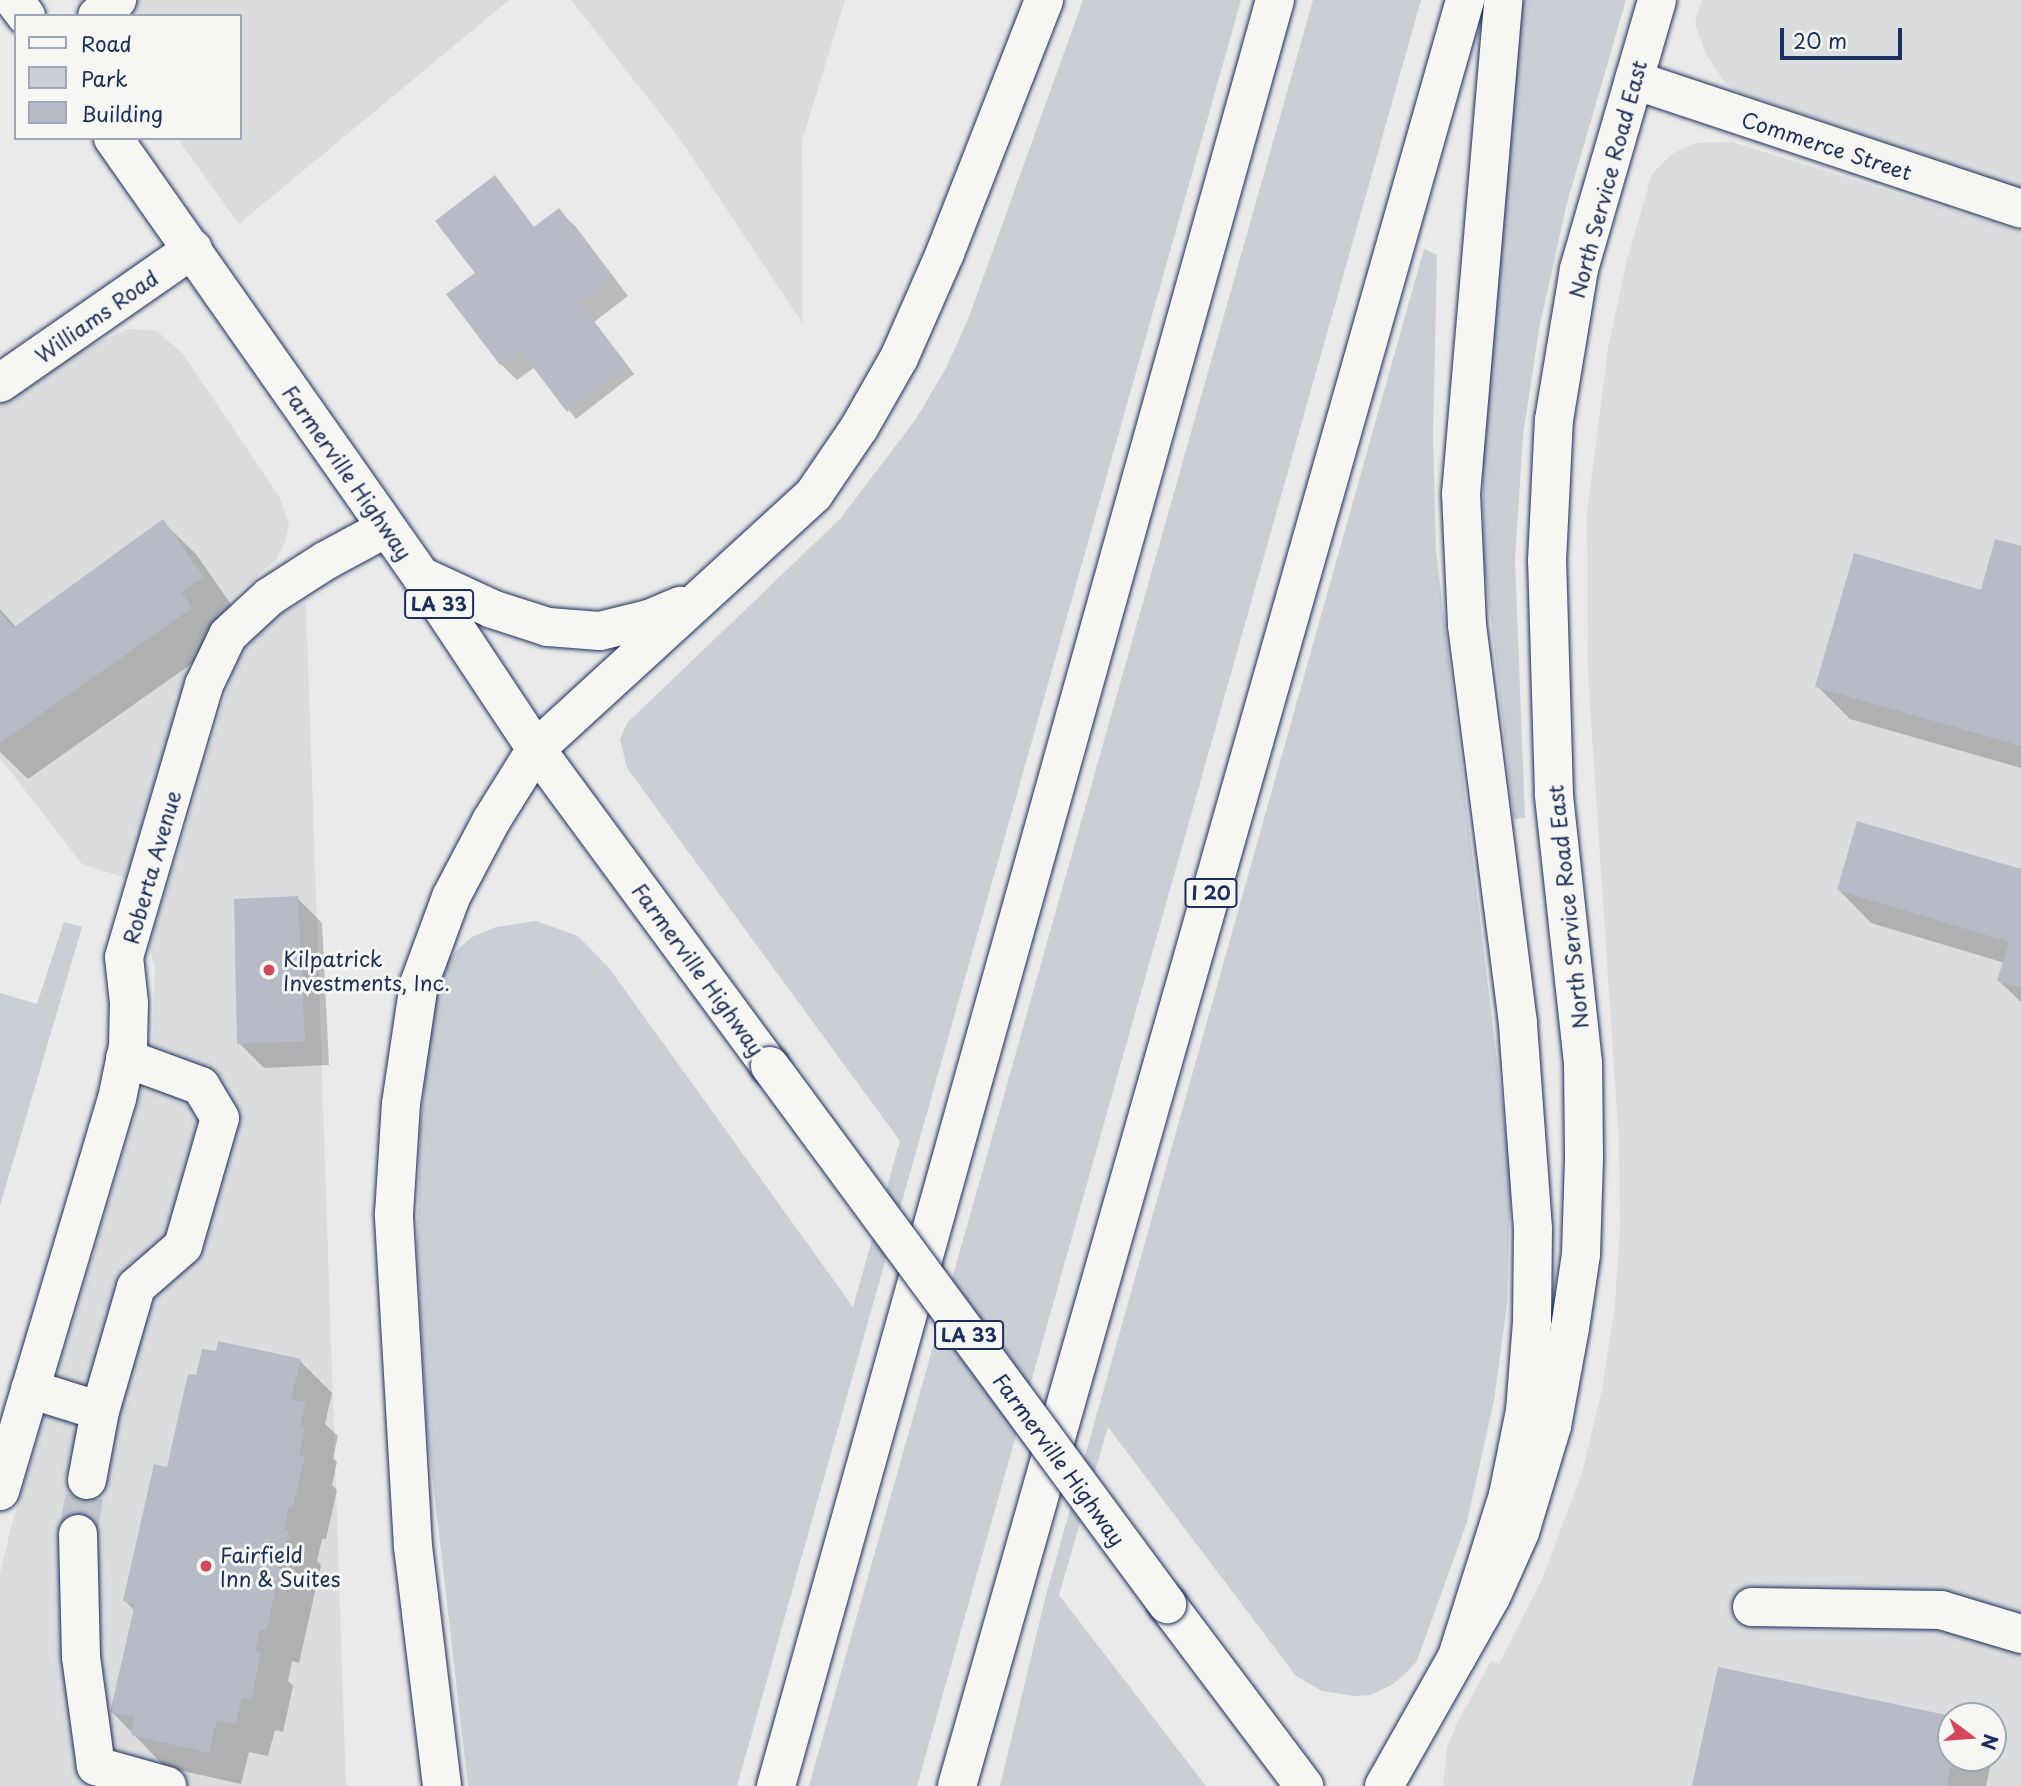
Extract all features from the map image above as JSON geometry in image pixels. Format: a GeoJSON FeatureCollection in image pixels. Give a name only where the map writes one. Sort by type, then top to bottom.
{"type":"FeatureCollection","features":[{"type":"Feature","properties":{"kind":"main road"},"geometry":{"type":"LineString","coordinates":[[100,14],[117,0]]}},
{"type":"Feature","properties":{"kind":"main road"},"geometry":{"type":"LineString","coordinates":[[983,151],[1023,0]]}},
{"type":"Feature","properties":{"kind":"main road"},"geometry":{"type":"LineString","coordinates":[[442,1786],[413,1546],[394,1214],[401,1104],[419,985],[451,897],[491,821],[536,749],[814,494],[859,428],[899,358],[945,253],[1044,0]]}},
{"type":"Feature","properties":{"kind":"main road"},"geometry":{"type":"LineString","coordinates":[[776,1786],[1275,0]]}},
{"type":"Feature","properties":{"kind":"main road","name":"I 20"},"geometry":{"type":"LineString","coordinates":[[957,1786],[1465,0]]}},
{"type":"Feature","properties":{"kind":"main road"},"geometry":{"type":"LineString","coordinates":[[1457,1657],[1508,1495],[1525,1411],[1532,1323],[1533,1229],[1518,1023],[1467,625],[1461,494],[1503,0]]}},
{"type":"Feature","properties":{"kind":"main road","name":"North Service Road East"},"geometry":{"type":"LineString","coordinates":[[1384,1786],[1492,1595],[1520,1532],[1552,1426],[1581,1254],[1583,1062],[1554,794],[1547,561],[1554,420],[1560,371],[1579,270],[1657,0]]}},
{"type":"Feature","properties":{"kind":"main road","name":"Commerce Street"},"geometry":{"type":"LineString","coordinates":[[1634,80],[2021,209]]}},
{"type":"Feature","properties":{"kind":"main road","name":"Farmerville Highway"},"geometry":{"type":"LineString","coordinates":[[114,140],[421,576],[536,749],[1304,1786]]}},
{"type":"Feature","properties":{"kind":"main road","name":"Williams Road"},"geometry":{"type":"LineString","coordinates":[[0,383],[193,249]]}},
{"type":"Feature","properties":{"kind":"main road","name":"Roberta Avenue"},"geometry":{"type":"LineString","coordinates":[[0,1491],[117,1099],[125,1058],[129,1003],[124,957],[204,685],[228,635],[269,597],[325,561],[386,528]]}},
{"type":"Feature","properties":{"kind":"main road"},"geometry":{"type":"LineString","coordinates":[[421,576],[492,609],[548,627],[600,631],[649,619],[698,599]]}},
{"type":"Feature","properties":{"kind":"main road"},"geometry":{"type":"LineString","coordinates":[[87,1480],[100,1411],[136,1287],[183,1246],[220,1118],[201,1086],[125,1058]]}},
{"type":"Feature","properties":{"kind":"main road"},"geometry":{"type":"LineString","coordinates":[[30,1389],[100,1411]]}},
{"type":"Feature","properties":{"kind":"main road"},"geometry":{"type":"LineString","coordinates":[[78,1535],[81,1657],[96,1766],[167,1786]]}},
{"type":"Feature","properties":{"kind":"main road"},"geometry":{"type":"LineString","coordinates":[[1752,1607],[1941,1610],[2021,1634]]}},
{"type":"Feature","properties":{"kind":"shaded area"},"geometry":{"type":"Polygon","coordinates":[[[76,0],[509,0],[239,224],[178,140],[242,140],[242,14],[86,14],[76,0]]]}},
{"type":"Feature","properties":{"kind":"shaded area"},"geometry":{"type":"Polygon","coordinates":[[[571,0],[845,0],[802,141],[803,324],[680,139],[571,0]]]}},
{"type":"Feature","properties":{"kind":"shaded area"},"geometry":{"type":"Polygon","coordinates":[[[1702,0],[2021,0],[2021,189],[1737,92],[1723,80],[1706,54],[1695,23],[1702,0]]]}},
{"type":"Feature","properties":{"kind":"shaded area"},"geometry":{"type":"Polygon","coordinates":[[[1732,142],[2021,232],[2021,1786],[1443,1786],[1447,1747],[1457,1723],[1491,1661],[1499,1664],[1543,1577],[1582,1473],[1602,1390],[1615,1304],[1620,1224],[1619,1144],[1588,675],[1587,513],[1608,348],[1627,260],[1652,174],[1672,154],[1696,143],[1732,142]]]}},
{"type":"Feature","properties":{"kind":"shaded area"},"geometry":{"type":"Polygon","coordinates":[[[129,329],[157,331],[183,354],[280,498],[289,525],[285,542],[276,560],[227,602],[204,632],[192,656],[126,878],[82,864],[0,758],[0,400],[47,364],[129,329]]]}},
{"type":"Feature","properties":{"kind":"shaded area"},"geometry":{"type":"Polygon","coordinates":[[[306,602],[346,1786],[0,1786],[0,1574],[11,1527],[138,1106],[153,1037],[155,967],[149,947],[235,664],[255,633],[270,619],[306,602]]]}},
{"type":"Feature","properties":{"kind":"green space"},"geometry":{"type":"Polygon","coordinates":[[[1083,0],[1241,0],[737,1786],[468,1786],[427,1430],[417,1248],[420,1131],[434,995],[448,959],[472,937],[496,927],[536,921],[578,936],[609,968],[853,1307],[900,1141],[627,768],[620,739],[627,723],[840,519],[916,419],[946,368],[969,317],[1083,0]]]}},
{"type":"Feature","properties":{"kind":"green space"},"geometry":{"type":"Polygon","coordinates":[[[1313,0],[1421,0],[917,1786],[809,1786],[1313,0]]]}},
{"type":"Feature","properties":{"kind":"green space"},"geometry":{"type":"Polygon","coordinates":[[[1524,0],[1626,0],[1567,203],[1539,329],[1523,436],[1515,560],[1525,818],[1514,819],[1484,562],[1481,333],[1511,68],[1524,0]]]}},
{"type":"Feature","properties":{"kind":"green space"},"geometry":{"type":"Polygon","coordinates":[[[1424,249],[1437,255],[1433,436],[1436,551],[1511,1178],[1507,1305],[1494,1400],[1467,1522],[1417,1661],[1393,1684],[1371,1695],[1355,1696],[1322,1691],[1296,1676],[1108,1427],[1059,1595],[1206,1786],[1000,1786],[1046,1595],[1424,249]]]}},
{"type":"Feature","properties":{"kind":"green space"},"geometry":{"type":"Polygon","coordinates":[[[64,922],[82,927],[0,1206],[0,993],[37,1004],[64,922]]]}},
{"type":"Feature","properties":{"kind":"building"},"geometry":{"type":"Polygon","coordinates":[[[495,175],[534,227],[559,208],[613,278],[580,303],[628,366],[567,412],[520,350],[500,365],[446,294],[475,273],[435,221],[495,175]]]}},
{"type":"Feature","properties":{"kind":"building"},"geometry":{"type":"Polygon","coordinates":[[[163,519],[204,577],[181,592],[192,608],[0,743],[0,612],[13,628],[163,519]]]}},
{"type":"Feature","properties":{"kind":"building"},"geometry":{"type":"Polygon","coordinates":[[[1995,539],[2021,546],[2021,746],[1815,687],[1854,553],[1981,590],[1995,539]]]}},
{"type":"Feature","properties":{"kind":"building"},"geometry":{"type":"Polygon","coordinates":[[[1857,821],[2021,869],[2021,988],[1997,981],[2009,942],[1837,890],[1857,821]]]}},
{"type":"Feature","properties":{"kind":"building","name":"Kilpatrick Investments, Inc."},"geometry":{"type":"Polygon","coordinates":[[[298,896],[305,1041],[237,1044],[234,899],[298,896]]]}},
{"type":"Feature","properties":{"kind":"building","name":"Fairfield Inn & Suites"},"geometry":{"type":"Polygon","coordinates":[[[218,1341],[301,1359],[291,1399],[306,1402],[300,1427],[305,1428],[299,1455],[305,1456],[293,1507],[289,1507],[284,1529],[289,1531],[266,1631],[260,1630],[255,1651],[261,1652],[251,1700],[242,1698],[236,1724],[217,1720],[209,1753],[131,1735],[134,1717],[110,1712],[135,1604],[123,1601],[154,1464],[167,1467],[188,1374],[196,1375],[202,1349],[216,1351],[218,1341]]]}},
{"type":"Feature","properties":{"kind":"building"},"geometry":{"type":"Polygon","coordinates":[[[1718,1667],[1937,1713],[1937,1772],[1950,1772],[1947,1786],[1692,1786],[1718,1667]]]}},
{"type":"Feature","properties":{"kind":"tunnel"},"geometry":{"type":"LineString","coordinates":[[78,1534],[87,1480]]}},
{"type":"Feature","properties":{"kind":"place","name":"Kilpatrick Investments, Inc."},"geometry":{"type":"Point","coordinates":[269,970]}},
{"type":"Feature","properties":{"kind":"place","name":"Fairfield Inn & Suites"},"geometry":{"type":"Point","coordinates":[206,1566]}}]}
